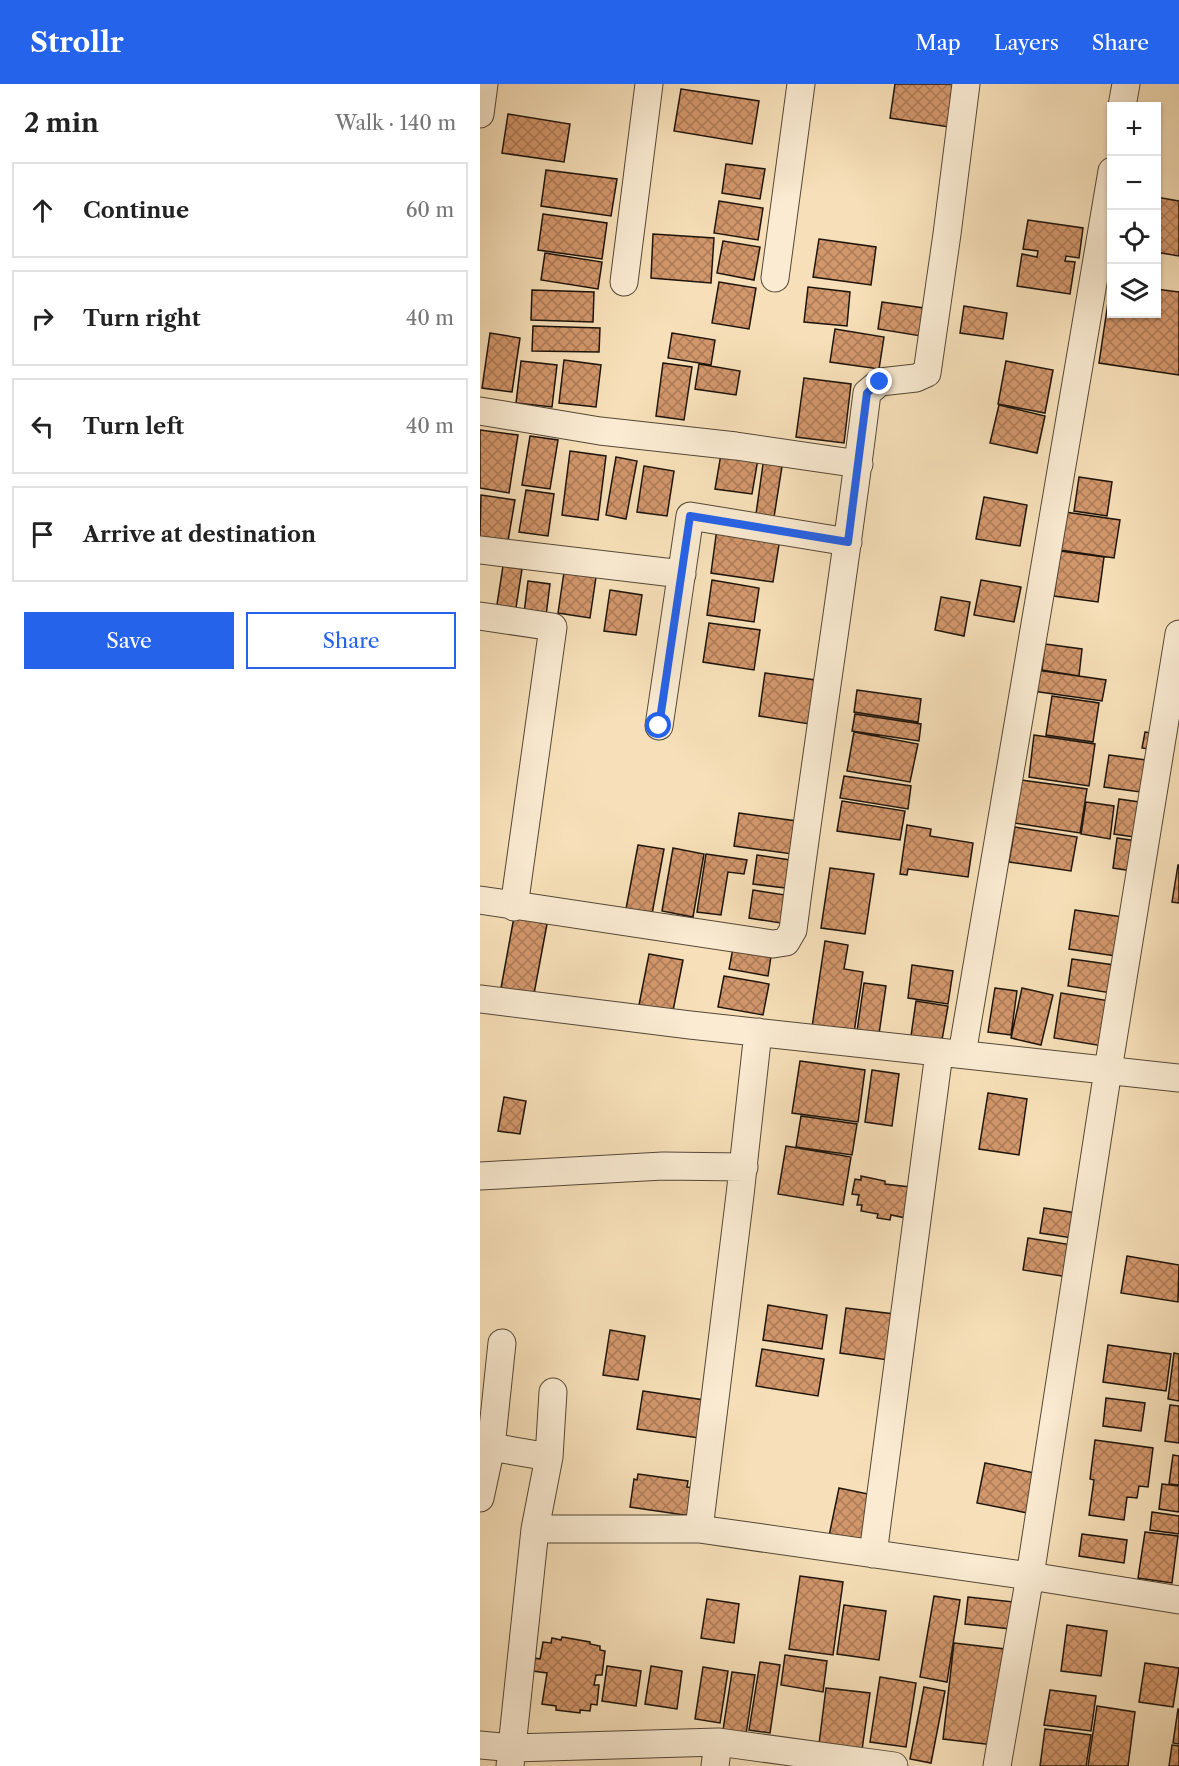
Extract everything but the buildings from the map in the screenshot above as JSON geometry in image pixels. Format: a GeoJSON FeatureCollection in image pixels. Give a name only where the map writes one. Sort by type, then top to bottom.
{"type":"FeatureCollection","features":[{"type":"Feature","properties":{"kind":"street"},"geometry":{"type":"LineString","coordinates":[[480,114],[484,84]]}},
{"type":"Feature","properties":{"kind":"street"},"geometry":{"type":"LineString","coordinates":[[624,282],[649,84]]}},
{"type":"Feature","properties":{"kind":"street"},"geometry":{"type":"LineString","coordinates":[[775,278],[801,84]]}},
{"type":"Feature","properties":{"kind":"street"},"geometry":{"type":"LineString","coordinates":[[480,900],[772,945],[786,942],[793,930],[867,393],[880,382],[916,378],[927,373],[948,234],[966,84]]}},
{"type":"Feature","properties":{"kind":"street"},"geometry":{"type":"LineString","coordinates":[[1123,102],[1126,84]]}},
{"type":"Feature","properties":{"kind":"street"},"geometry":{"type":"LineString","coordinates":[[873,1554],[951,1053],[1107,198]]}},
{"type":"Feature","properties":{"kind":"street"},"geometry":{"type":"LineString","coordinates":[[480,411],[600,431],[768,450],[859,464]]}},
{"type":"Feature","properties":{"kind":"street"},"geometry":{"type":"LineString","coordinates":[[659,726],[690,516],[848,542]]}},
{"type":"Feature","properties":{"kind":"street"},"geometry":{"type":"LineString","coordinates":[[480,550],[682,574]]}},
{"type":"Feature","properties":{"kind":"street"},"geometry":{"type":"LineString","coordinates":[[480,616],[553,627],[514,907]]}},
{"type":"Feature","properties":{"kind":"street"},"geometry":{"type":"LineString","coordinates":[[998,1766],[1030,1576],[1107,1070],[1179,634]]}},
{"type":"Feature","properties":{"kind":"street"},"geometry":{"type":"LineString","coordinates":[[480,999],[1179,1078]]}},
{"type":"Feature","properties":{"kind":"street"},"geometry":{"type":"LineString","coordinates":[[699,1529],[744,1167],[758,1032]]}},
{"type":"Feature","properties":{"kind":"street"},"geometry":{"type":"LineString","coordinates":[[480,1176],[663,1166],[744,1167]]}},
{"type":"Feature","properties":{"kind":"street"},"geometry":{"type":"LineString","coordinates":[[480,1498],[491,1447],[502,1343]]}},
{"type":"Feature","properties":{"kind":"street"},"geometry":{"type":"LineString","coordinates":[[511,1757],[535,1528],[549,1456],[553,1392]]}},
{"type":"Feature","properties":{"kind":"street"},"geometry":{"type":"LineString","coordinates":[[491,1447],[549,1456]]}},
{"type":"Feature","properties":{"kind":"street"},"geometry":{"type":"LineString","coordinates":[[535,1528],[699,1529],[1030,1576],[1179,1600]]}},
{"type":"Feature","properties":{"kind":"street"},"geometry":{"type":"LineString","coordinates":[[480,1745],[511,1757],[716,1754],[894,1766]]}},
{"type":"Feature","properties":{"kind":"route"},"geometry":{"type":"LineString","coordinates":[[659,726],[690,516],[848,542],[867,393],[880,382]]}}]}
